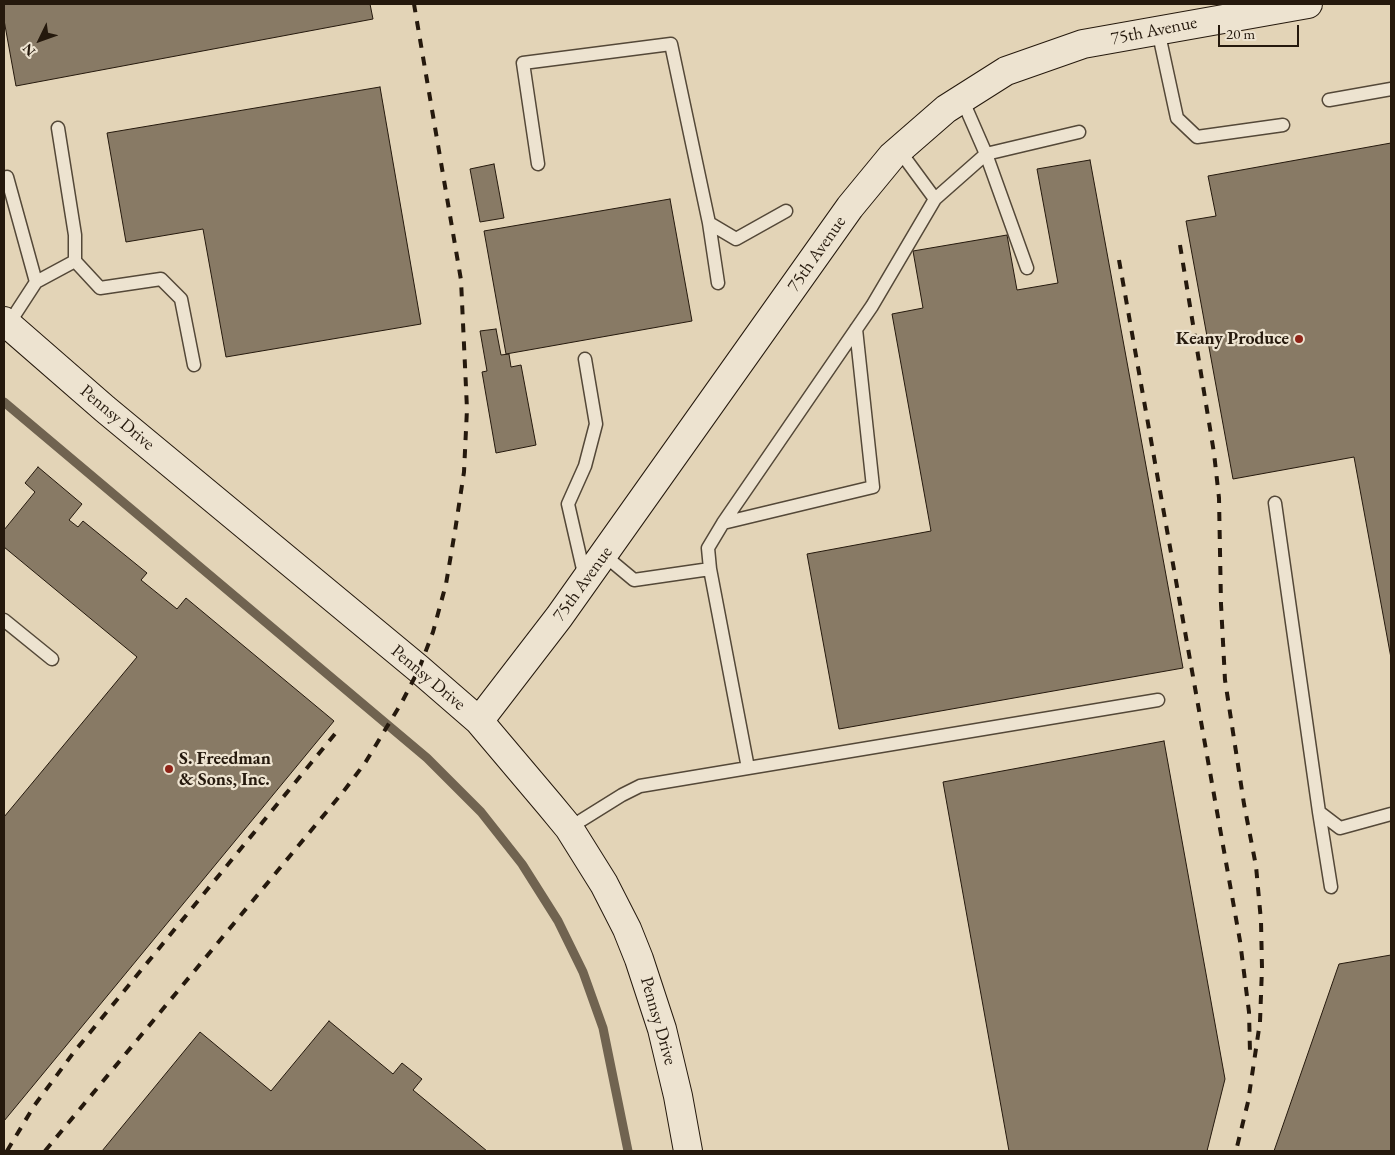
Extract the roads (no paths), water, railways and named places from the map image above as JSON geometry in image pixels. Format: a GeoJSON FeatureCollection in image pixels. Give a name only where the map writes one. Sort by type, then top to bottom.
{"type":"FeatureCollection","features":[{"type":"Feature","properties":{"kind":"street","name":"75th Avenue"},"geometry":{"type":"LineString","coordinates":[[479,721],[604,555],[850,207],[892,156],[946,109],[1006,71],[1083,44],[1308,4]]}},
{"type":"Feature","properties":{"kind":"street","name":"Pennsy Drive"},"geometry":{"type":"LineString","coordinates":[[6,323],[105,409],[479,721],[569,828],[604,884],[651,991],[673,1071],[688,1151]]}},
{"type":"Feature","properties":{"kind":"lane"},"geometry":{"type":"LineString","coordinates":[[1158,30],[1177,118],[1198,137],[1283,126]]}},
{"type":"Feature","properties":{"kind":"lane"},"geometry":{"type":"LineString","coordinates":[[538,164],[523,63],[671,44],[710,222],[718,283]]}},
{"type":"Feature","properties":{"kind":"lane"},"geometry":{"type":"LineString","coordinates":[[1329,100],[1391,88]]}},
{"type":"Feature","properties":{"kind":"lane"},"geometry":{"type":"LineString","coordinates":[[962,99],[986,154],[1027,268]]}},
{"type":"Feature","properties":{"kind":"lane"},"geometry":{"type":"LineString","coordinates":[[58,128],[75,235],[74,260],[100,288],[161,279],[181,299],[194,365]]}},
{"type":"Feature","properties":{"kind":"lane"},"geometry":{"type":"LineString","coordinates":[[748,768],[710,569],[708,548],[723,522],[872,306],[935,198],[986,154],[1080,132]]}},
{"type":"Feature","properties":{"kind":"lane"},"geometry":{"type":"LineString","coordinates":[[900,150],[935,198]]}},
{"type":"Feature","properties":{"kind":"lane"},"geometry":{"type":"LineString","coordinates":[[7,177],[36,282]]}},
{"type":"Feature","properties":{"kind":"lane"},"geometry":{"type":"LineString","coordinates":[[710,222],[736,239],[786,211]]}},
{"type":"Feature","properties":{"kind":"lane"},"geometry":{"type":"LineString","coordinates":[[6,323],[36,282],[74,260]]}},
{"type":"Feature","properties":{"kind":"lane"},"geometry":{"type":"LineString","coordinates":[[723,522],[872,487],[856,328]]}},
{"type":"Feature","properties":{"kind":"lane"},"geometry":{"type":"LineString","coordinates":[[585,581],[568,504],[585,466],[596,424],[586,359]]}},
{"type":"Feature","properties":{"kind":"lane"},"geometry":{"type":"LineString","coordinates":[[1275,503],[1331,887]]}},
{"type":"Feature","properties":{"kind":"lane"},"geometry":{"type":"LineString","coordinates":[[604,555],[634,580],[710,569]]}},
{"type":"Feature","properties":{"kind":"lane"},"geometry":{"type":"LineString","coordinates":[[4,620],[52,659]]}},
{"type":"Feature","properties":{"kind":"lane"},"geometry":{"type":"LineString","coordinates":[[569,828],[640,786],[1158,700]]}},
{"type":"Feature","properties":{"kind":"lane"},"geometry":{"type":"LineString","coordinates":[[1319,812],[1340,828],[1391,814]]}},
{"type":"Feature","properties":{"kind":"waterway"},"geometry":{"type":"LineString","coordinates":[[4,402],[427,758],[481,812],[522,864],[558,921],[583,972],[603,1028],[628,1151]]}},
{"type":"Feature","properties":{"kind":"railway"},"geometry":{"type":"LineString","coordinates":[[45,1151],[365,763],[402,702],[419,669],[433,632],[446,584],[464,472],[467,409],[461,280],[414,4]]}},
{"type":"Feature","properties":{"kind":"railway"},"geometry":{"type":"LineString","coordinates":[[1180,245],[1214,453],[1219,498],[1225,680],[1244,804],[1256,866],[1261,921],[1260,1022],[1248,1102],[1236,1151]]}},
{"type":"Feature","properties":{"kind":"railway"},"geometry":{"type":"LineString","coordinates":[[1119,260],[1240,941],[1249,1012],[1250,1052]]}},
{"type":"Feature","properties":{"kind":"railway"},"geometry":{"type":"LineString","coordinates":[[7,1151],[34,1106],[74,1052],[339,729]]}},
{"type":"Feature","properties":{"kind":"place","name":"Keany Produce"},"geometry":{"type":"Point","coordinates":[1299,339]}},
{"type":"Feature","properties":{"kind":"place","name":"S. Freedman & Sons, Inc."},"geometry":{"type":"Point","coordinates":[169,769]}}]}
